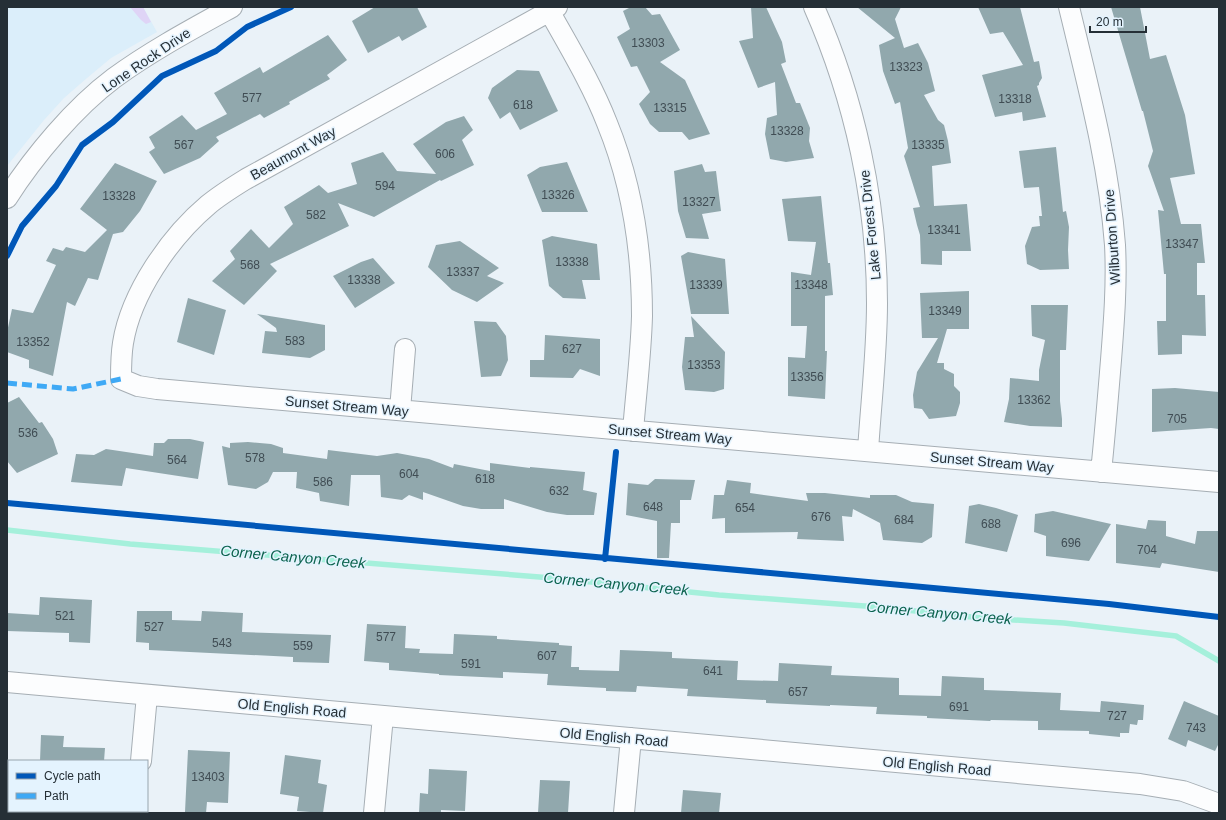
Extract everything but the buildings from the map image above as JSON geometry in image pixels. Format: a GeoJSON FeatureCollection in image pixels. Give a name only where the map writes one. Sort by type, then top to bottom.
{"type":"FeatureCollection","features":[{"type":"Feature","properties":{"kind":"street","name":"Lone Rock Drive"},"geometry":{"type":"LineString","coordinates":[[7,198],[26,170],[90,99],[108,84],[163,46],[232,7]]}},
{"type":"Feature","properties":{"kind":"street","name":"Lake Forest Drive"},"geometry":{"type":"LineString","coordinates":[[814,7],[848,100],[860,145],[872,218],[876,259],[877,304],[868,451]]}},
{"type":"Feature","properties":{"kind":"street","name":"Wilburton Drive"},"geometry":{"type":"LineString","coordinates":[[1068,7],[1103,152],[1112,212],[1115,246],[1116,284],[1114,317],[1101,472]]}},
{"type":"Feature","properties":{"kind":"street","name":"Beaumont Way"},"geometry":{"type":"LineString","coordinates":[[121,379],[123,342],[133,309],[148,278],[166,251],[186,227],[208,205],[226,191],[246,179],[551,8]]}},
{"type":"Feature","properties":{"kind":"street"},"geometry":{"type":"LineString","coordinates":[[551,8],[582,68],[607,123],[624,172],[634,216],[639,248],[642,317],[633,431]]}},
{"type":"Feature","properties":{"kind":"street"},"geometry":{"type":"LineString","coordinates":[[400,410],[405,349]]}},
{"type":"Feature","properties":{"kind":"street","name":"Sunset Stream Way"},"geometry":{"type":"LineString","coordinates":[[121,379],[138,386],[157,389],[1219,482]]}},
{"type":"Feature","properties":{"kind":"street","name":"Old English Road"},"geometry":{"type":"LineString","coordinates":[[7,682],[1140,784],[1183,791],[1219,804]]}},
{"type":"Feature","properties":{"kind":"street"},"geometry":{"type":"LineString","coordinates":[[141,760],[147,695]]}},
{"type":"Feature","properties":{"kind":"street"},"geometry":{"type":"LineString","coordinates":[[374,813],[383,716]]}},
{"type":"Feature","properties":{"kind":"street"},"geometry":{"type":"LineString","coordinates":[[624,813],[630,738]]}},
{"type":"Feature","properties":{"kind":"shaded area"},"geometry":{"type":"Polygon","coordinates":[[[7,7],[143,7],[157,32],[111,58],[64,98],[7,166],[7,7]]]}},
{"type":"Feature","properties":{"kind":"shaded area"},"geometry":{"type":"Polygon","coordinates":[[[130,7],[143,7],[151,22],[146,24],[130,7]]]}},
{"type":"Feature","properties":{"kind":"waterway","name":"Corner Canyon Creek"},"geometry":{"type":"LineString","coordinates":[[7,530],[130,544],[552,578],[719,595],[878,607],[981,618],[1064,623],[1176,636],[1219,661]]}},
{"type":"Feature","properties":{"kind":"marked path"},"geometry":{"type":"LineString","coordinates":[[7,383],[73,389],[121,379]]}},
{"type":"Feature","properties":{"kind":"cycle path"},"geometry":{"type":"LineString","coordinates":[[7,256],[22,226],[56,186],[82,145],[113,122],[162,76],[216,51],[247,27],[291,7]]}},
{"type":"Feature","properties":{"kind":"cycle path"},"geometry":{"type":"LineString","coordinates":[[605,559],[616,452]]}},
{"type":"Feature","properties":{"kind":"cycle path"},"geometry":{"type":"LineString","coordinates":[[7,503],[1109,604],[1219,617]]}}]}
